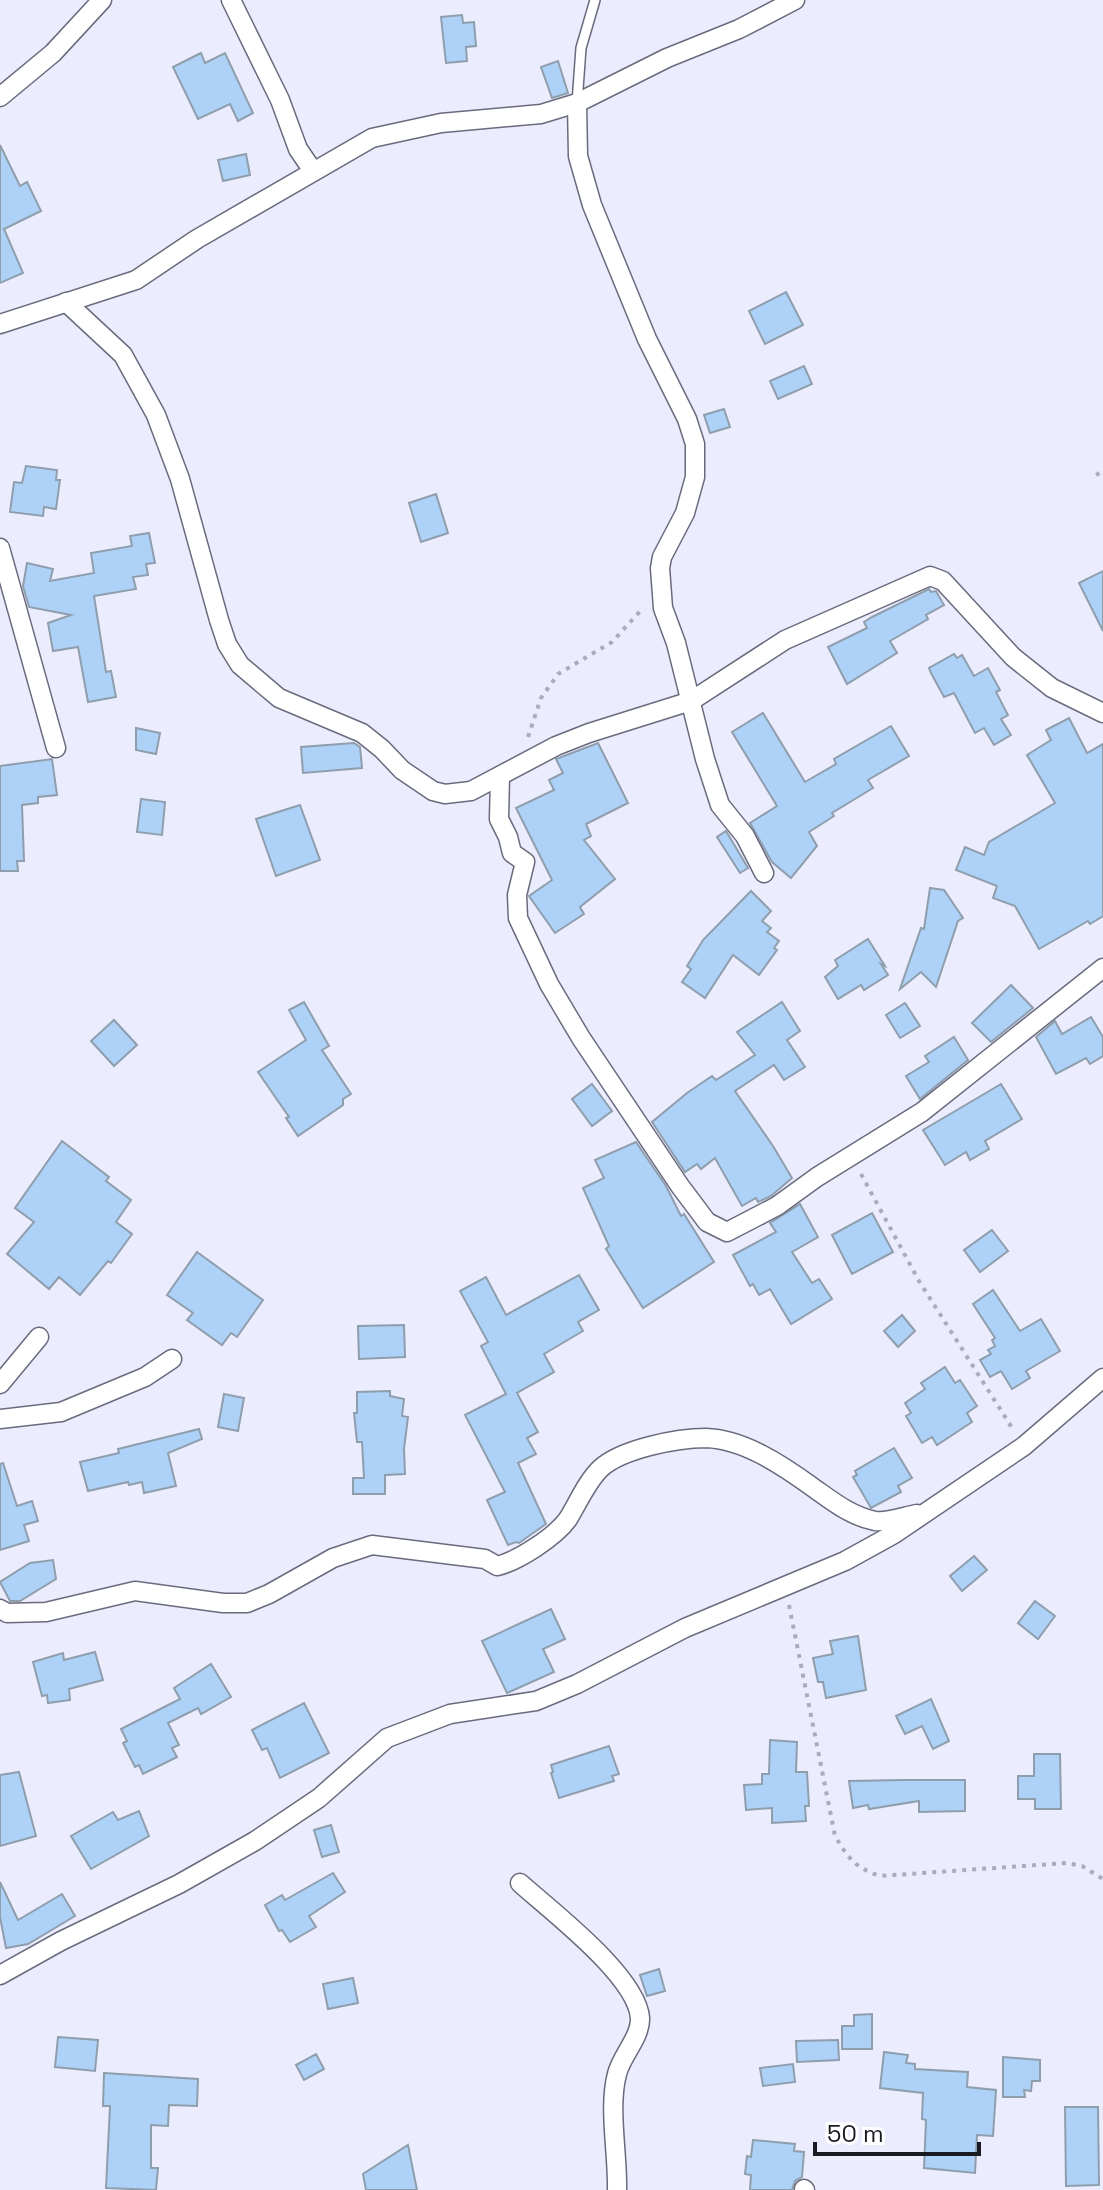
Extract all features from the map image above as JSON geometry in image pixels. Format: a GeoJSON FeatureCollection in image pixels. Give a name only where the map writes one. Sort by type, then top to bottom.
{"type":"FeatureCollection","features":[{"type":"Feature","properties":{"kind":"street"},"geometry":{"type":"LineString","coordinates":[[0,97],[53,53],[102,0]]}},
{"type":"Feature","properties":{"kind":"street"},"geometry":{"type":"LineString","coordinates":[[231,0],[267,71],[298,149],[313,171]]}},
{"type":"Feature","properties":{"kind":"street"},"geometry":{"type":"LineString","coordinates":[[0,324],[136,280],[197,239],[372,138],[441,123],[541,114],[577,103],[795,0]]}},
{"type":"Feature","properties":{"kind":"street"},"geometry":{"type":"LineString","coordinates":[[577,103],[578,156],[592,205],[647,339],[687,419],[695,444],[695,477],[685,513],[662,557],[661,593],[720,805],[745,836],[764,873]]}},
{"type":"Feature","properties":{"kind":"street"},"geometry":{"type":"LineString","coordinates":[[66,302],[123,355],[156,415],[180,479],[227,644],[240,665],[279,698],[362,733],[402,770],[433,791],[445,794],[471,791],[517,765],[589,733],[691,701],[785,640],[930,576],[943,581],[971,614],[1022,664],[1052,688],[1103,713]]}},
{"type":"Feature","properties":{"kind":"street"},"geometry":{"type":"LineString","coordinates":[[0,548],[56,748]]}},
{"type":"Feature","properties":{"kind":"street"},"geometry":{"type":"LineString","coordinates":[[500,776],[499,819],[512,853],[525,862],[517,895],[518,918],[527,941],[581,1038],[680,1186],[707,1222],[727,1232],[743,1225],[922,1112],[1103,968]]}},
{"type":"Feature","properties":{"kind":"street"},"geometry":{"type":"LineString","coordinates":[[0,1384],[39,1337]]}},
{"type":"Feature","properties":{"kind":"street"},"geometry":{"type":"LineString","coordinates":[[0,1419],[61,1412],[145,1377],[172,1359]]}},
{"type":"Feature","properties":{"kind":"street"},"geometry":{"type":"LineString","coordinates":[[0,1975],[61,1941],[179,1884],[255,1841],[319,1798],[387,1738],[450,1714],[536,1701],[577,1684],[713,1615],[845,1561],[930,1511],[1024,1446],[1103,1378]]}},
{"type":"Feature","properties":{"kind":"street"},"geometry":{"type":"LineString","coordinates":[[0,1609],[7,1613],[46,1612],[135,1591],[223,1603],[247,1603],[333,1558],[372,1545],[485,1559],[497,1566],[510,1563],[565,1524],[598,1471],[609,1462],[624,1454],[668,1443],[707,1438],[736,1444],[760,1454],[845,1510],[877,1522],[930,1511]]}},
{"type":"Feature","properties":{"kind":"street"},"geometry":{"type":"LineString","coordinates":[[520,1883],[602,1957],[631,1992],[640,2018],[617,2073],[613,2100],[617,2190]]}},
{"type":"Feature","properties":{"kind":"lane"},"geometry":{"type":"LineString","coordinates":[[577,103],[581,48],[595,0]]}},
{"type":"Feature","properties":{"kind":"path"},"geometry":{"type":"LineString","coordinates":[[1096,475],[1103,471]]}},
{"type":"Feature","properties":{"kind":"path"},"geometry":{"type":"LineString","coordinates":[[517,765],[547,686],[558,674],[612,642],[661,593]]}},
{"type":"Feature","properties":{"kind":"path"},"geometry":{"type":"LineString","coordinates":[[852,1157],[919,1281],[1024,1446]]}},
{"type":"Feature","properties":{"kind":"path"},"geometry":{"type":"LineString","coordinates":[[785,1586],[835,1836],[851,1861],[880,1876],[1066,1863],[1082,1866],[1103,1879]]}},
{"type":"Feature","properties":{"kind":"building"},"geometry":{"type":"Polygon","coordinates":[[[462,15],[463,23],[474,22],[476,46],[466,47],[467,61],[446,63],[441,17],[462,15]]]}},
{"type":"Feature","properties":{"kind":"building"},"geometry":{"type":"Polygon","coordinates":[[[201,53],[205,63],[225,53],[253,113],[238,121],[230,104],[198,119],[173,67],[201,53]]]}},
{"type":"Feature","properties":{"kind":"building"},"geometry":{"type":"Polygon","coordinates":[[[558,61],[568,93],[552,98],[541,67],[558,61]]]}},
{"type":"Feature","properties":{"kind":"building"},"geometry":{"type":"Polygon","coordinates":[[[0,145],[20,186],[27,182],[41,211],[4,229],[23,273],[0,283],[0,145]]]}},
{"type":"Feature","properties":{"kind":"building"},"geometry":{"type":"Polygon","coordinates":[[[246,154],[250,175],[223,181],[218,160],[246,154]]]}},
{"type":"Feature","properties":{"kind":"building"},"geometry":{"type":"Polygon","coordinates":[[[786,292],[803,325],[765,344],[749,311],[786,292]]]}},
{"type":"Feature","properties":{"kind":"building"},"geometry":{"type":"Polygon","coordinates":[[[804,366],[812,384],[778,399],[770,381],[804,366]]]}},
{"type":"Feature","properties":{"kind":"building"},"geometry":{"type":"Polygon","coordinates":[[[724,409],[730,427],[710,433],[704,415],[724,409]]]}},
{"type":"Feature","properties":{"kind":"building"},"geometry":{"type":"Polygon","coordinates":[[[26,466],[57,470],[56,480],[60,480],[56,509],[44,507],[43,516],[10,512],[14,482],[22,483],[26,466]]]}},
{"type":"Feature","properties":{"kind":"building"},"geometry":{"type":"Polygon","coordinates":[[[436,494],[448,533],[421,542],[409,503],[436,494]]]}},
{"type":"Feature","properties":{"kind":"building"},"geometry":{"type":"Polygon","coordinates":[[[149,533],[155,563],[146,564],[148,575],[133,577],[136,589],[94,596],[106,672],[111,671],[116,697],[88,702],[78,647],[53,651],[48,623],[71,615],[29,607],[23,586],[27,563],[53,569],[50,581],[94,573],[91,553],[132,546],[130,536],[149,533]]]}},
{"type":"Feature","properties":{"kind":"building"},"geometry":{"type":"Polygon","coordinates":[[[1103,571],[1103,631],[1079,583],[1103,571]]]}},
{"type":"Feature","properties":{"kind":"building"},"geometry":{"type":"Polygon","coordinates":[[[929,589],[936,591],[944,605],[926,615],[928,619],[890,641],[897,653],[847,684],[828,647],[867,628],[864,622],[872,617],[929,589]]]}},
{"type":"Feature","properties":{"kind":"building"},"geometry":{"type":"Polygon","coordinates":[[[954,654],[957,658],[962,655],[974,676],[988,668],[1000,690],[996,692],[1008,715],[1001,719],[1011,735],[994,745],[984,728],[975,733],[954,693],[944,697],[931,673],[929,668],[954,654]]]}},
{"type":"Feature","properties":{"kind":"building"},"geometry":{"type":"Polygon","coordinates":[[[763,713],[805,782],[836,764],[834,759],[891,726],[909,756],[868,780],[873,788],[832,813],[834,816],[809,832],[817,846],[791,878],[772,862],[750,823],[777,806],[732,732],[763,713]]]}},
{"type":"Feature","properties":{"kind":"building"},"geometry":{"type":"Polygon","coordinates":[[[1069,718],[1087,753],[1103,744],[1103,916],[1090,924],[1088,921],[1039,949],[1015,906],[993,898],[997,886],[956,870],[965,847],[984,855],[989,842],[1055,803],[1027,755],[1051,740],[1046,730],[1069,718]]]}},
{"type":"Feature","properties":{"kind":"building"},"geometry":{"type":"Polygon","coordinates":[[[136,728],[160,733],[156,754],[136,750],[136,728]]]}},
{"type":"Feature","properties":{"kind":"building"},"geometry":{"type":"Polygon","coordinates":[[[354,743],[360,747],[362,768],[303,773],[301,747],[354,743]]]}},
{"type":"Feature","properties":{"kind":"building"},"geometry":{"type":"Polygon","coordinates":[[[598,743],[628,803],[586,824],[591,836],[584,840],[615,879],[580,907],[584,914],[555,933],[529,896],[552,880],[516,808],[554,790],[549,780],[563,773],[556,759],[598,743]]]}},
{"type":"Feature","properties":{"kind":"building"},"geometry":{"type":"Polygon","coordinates":[[[52,759],[57,795],[38,797],[38,803],[22,805],[24,861],[17,861],[18,871],[0,871],[0,766],[52,759]]]}},
{"type":"Feature","properties":{"kind":"building"},"geometry":{"type":"Polygon","coordinates":[[[141,799],[165,802],[162,835],[137,832],[141,799]]]}},
{"type":"Feature","properties":{"kind":"building"},"geometry":{"type":"Polygon","coordinates":[[[300,805],[320,860],[276,876],[256,819],[300,805]]]}},
{"type":"Feature","properties":{"kind":"building"},"geometry":{"type":"Polygon","coordinates":[[[726,831],[748,868],[740,873],[717,837],[726,831]]]}},
{"type":"Feature","properties":{"kind":"building"},"geometry":{"type":"Polygon","coordinates":[[[930,888],[944,890],[963,918],[958,921],[936,987],[921,972],[900,989],[921,928],[924,929],[930,888]]]}},
{"type":"Feature","properties":{"kind":"building"},"geometry":{"type":"Polygon","coordinates":[[[751,891],[771,911],[762,921],[771,928],[767,932],[779,941],[774,948],[777,950],[759,975],[733,955],[705,998],[682,982],[691,969],[687,966],[703,940],[751,891]]]}},
{"type":"Feature","properties":{"kind":"building"},"geometry":{"type":"Polygon","coordinates":[[[868,939],[888,975],[864,990],[861,985],[838,999],[825,977],[838,966],[835,960],[868,939]]]}},
{"type":"Feature","properties":{"kind":"building"},"geometry":{"type":"Polygon","coordinates":[[[1011,985],[1033,1008],[991,1042],[972,1023],[1011,985]]]}},
{"type":"Feature","properties":{"kind":"building"},"geometry":{"type":"Polygon","coordinates":[[[304,1002],[329,1046],[322,1050],[351,1094],[343,1099],[343,1105],[298,1136],[286,1118],[289,1117],[258,1072],[306,1040],[289,1010],[304,1002]]]}},
{"type":"Feature","properties":{"kind":"building"},"geometry":{"type":"Polygon","coordinates":[[[782,1002],[800,1031],[787,1040],[805,1067],[784,1080],[774,1065],[735,1091],[792,1178],[771,1196],[758,1202],[756,1198],[742,1206],[715,1158],[701,1169],[697,1164],[685,1172],[652,1122],[712,1076],[716,1080],[755,1055],[737,1032],[782,1002]]]}},
{"type":"Feature","properties":{"kind":"building"},"geometry":{"type":"Polygon","coordinates":[[[905,1003],[920,1026],[900,1038],[886,1015],[905,1003]]]}},
{"type":"Feature","properties":{"kind":"building"},"geometry":{"type":"Polygon","coordinates":[[[1091,1017],[1103,1037],[1103,1056],[1090,1064],[1086,1058],[1056,1074],[1036,1037],[1055,1021],[1062,1034],[1091,1017]]]}},
{"type":"Feature","properties":{"kind":"building"},"geometry":{"type":"Polygon","coordinates":[[[114,1020],[137,1045],[114,1066],[91,1041],[114,1020]]]}},
{"type":"Feature","properties":{"kind":"building"},"geometry":{"type":"Polygon","coordinates":[[[954,1037],[968,1060],[920,1099],[906,1076],[929,1062],[925,1056],[954,1037]]]}},
{"type":"Feature","properties":{"kind":"building"},"geometry":{"type":"Polygon","coordinates":[[[592,1084],[612,1111],[592,1126],[572,1099],[592,1084]]]}},
{"type":"Feature","properties":{"kind":"building"},"geometry":{"type":"Polygon","coordinates":[[[1001,1084],[1022,1119],[985,1141],[989,1149],[970,1160],[966,1152],[945,1165],[923,1130],[1001,1084]]]}},
{"type":"Feature","properties":{"kind":"building"},"geometry":{"type":"Polygon","coordinates":[[[62,1141],[109,1177],[106,1181],[131,1200],[116,1222],[132,1234],[111,1263],[108,1261],[80,1295],[59,1277],[49,1289],[7,1254],[34,1222],[15,1208],[62,1141]]]}},
{"type":"Feature","properties":{"kind":"building"},"geometry":{"type":"Polygon","coordinates":[[[636,1142],[666,1186],[681,1216],[684,1214],[714,1262],[643,1308],[606,1249],[609,1246],[583,1188],[604,1178],[595,1160],[636,1142]]]}},
{"type":"Feature","properties":{"kind":"building"},"geometry":{"type":"Polygon","coordinates":[[[800,1204],[818,1237],[792,1252],[812,1283],[819,1279],[832,1299],[791,1324],[770,1289],[759,1295],[753,1284],[750,1286],[733,1255],[776,1232],[770,1223],[800,1204]]]}},
{"type":"Feature","properties":{"kind":"building"},"geometry":{"type":"Polygon","coordinates":[[[872,1213],[893,1252],[852,1274],[832,1235],[872,1213]]]}},
{"type":"Feature","properties":{"kind":"building"},"geometry":{"type":"Polygon","coordinates":[[[992,1230],[1008,1251],[980,1272],[964,1250],[992,1230]]]}},
{"type":"Feature","properties":{"kind":"building"},"geometry":{"type":"Polygon","coordinates":[[[197,1252],[263,1300],[237,1337],[231,1333],[222,1345],[187,1320],[193,1313],[167,1295],[197,1252]]]}},
{"type":"Feature","properties":{"kind":"building"},"geometry":{"type":"Polygon","coordinates":[[[579,1275],[599,1310],[578,1322],[583,1331],[544,1354],[554,1372],[517,1393],[538,1432],[527,1438],[536,1454],[518,1463],[546,1524],[519,1543],[508,1545],[487,1500],[505,1492],[465,1415],[506,1394],[481,1346],[488,1342],[460,1291],[486,1277],[506,1315],[579,1275]]]}},
{"type":"Feature","properties":{"kind":"building"},"geometry":{"type":"Polygon","coordinates":[[[993,1290],[1020,1331],[1041,1319],[1060,1351],[1026,1371],[1030,1378],[1012,1389],[1001,1371],[990,1377],[980,1360],[991,1354],[988,1350],[995,1346],[992,1340],[995,1338],[973,1304],[993,1290]]]}},
{"type":"Feature","properties":{"kind":"building"},"geometry":{"type":"Polygon","coordinates":[[[902,1315],[915,1331],[898,1347],[884,1331],[902,1315]]]}},
{"type":"Feature","properties":{"kind":"building"},"geometry":{"type":"Polygon","coordinates":[[[404,1325],[405,1357],[359,1359],[358,1326],[404,1325]]]}},
{"type":"Feature","properties":{"kind":"building"},"geometry":{"type":"Polygon","coordinates":[[[945,1367],[955,1383],[960,1380],[977,1406],[967,1413],[972,1422],[937,1445],[932,1437],[922,1443],[906,1416],[911,1413],[905,1403],[925,1389],[921,1383],[945,1367]]]}},
{"type":"Feature","properties":{"kind":"building"},"geometry":{"type":"Polygon","coordinates":[[[390,1391],[390,1396],[404,1399],[402,1416],[408,1417],[405,1474],[385,1475],[385,1494],[353,1494],[353,1478],[364,1478],[362,1442],[357,1442],[354,1413],[357,1413],[357,1392],[390,1391]]]}},
{"type":"Feature","properties":{"kind":"building"},"geometry":{"type":"Polygon","coordinates":[[[224,1394],[244,1398],[238,1431],[218,1427],[224,1394]]]}},
{"type":"Feature","properties":{"kind":"building"},"geometry":{"type":"Polygon","coordinates":[[[199,1429],[202,1439],[168,1453],[176,1486],[144,1493],[142,1482],[129,1485],[128,1482],[88,1491],[80,1462],[199,1429]]]}},
{"type":"Feature","properties":{"kind":"building"},"geometry":{"type":"Polygon","coordinates":[[[894,1448],[912,1478],[898,1486],[901,1492],[871,1508],[853,1477],[857,1475],[855,1471],[894,1448]]]}},
{"type":"Feature","properties":{"kind":"building"},"geometry":{"type":"Polygon","coordinates":[[[3,1463],[17,1506],[32,1501],[38,1521],[24,1525],[29,1541],[0,1550],[0,1464],[3,1463]]]}},
{"type":"Feature","properties":{"kind":"building"},"geometry":{"type":"Polygon","coordinates":[[[974,1556],[987,1570],[962,1591],[950,1576],[974,1556]]]}},
{"type":"Feature","properties":{"kind":"building"},"geometry":{"type":"Polygon","coordinates":[[[53,1560],[56,1579],[20,1601],[10,1601],[0,1582],[30,1563],[53,1560]]]}},
{"type":"Feature","properties":{"kind":"building"},"geometry":{"type":"Polygon","coordinates":[[[1035,1601],[1055,1616],[1038,1639],[1018,1623],[1035,1601]]]}},
{"type":"Feature","properties":{"kind":"building"},"geometry":{"type":"Polygon","coordinates":[[[551,1609],[565,1639],[543,1649],[554,1672],[507,1693],[482,1641],[551,1609]]]}},
{"type":"Feature","properties":{"kind":"building"},"geometry":{"type":"Polygon","coordinates":[[[858,1636],[866,1690],[826,1698],[823,1682],[818,1682],[813,1658],[833,1654],[830,1641],[858,1636]]]}},
{"type":"Feature","properties":{"kind":"building"},"geometry":{"type":"Polygon","coordinates":[[[95,1652],[103,1680],[69,1689],[70,1700],[48,1703],[47,1695],[42,1696],[33,1662],[63,1653],[64,1660],[95,1652]]]}},
{"type":"Feature","properties":{"kind":"building"},"geometry":{"type":"Polygon","coordinates":[[[211,1664],[231,1697],[201,1714],[198,1708],[168,1723],[179,1745],[172,1748],[177,1757],[143,1774],[139,1765],[135,1767],[123,1743],[127,1741],[121,1729],[180,1699],[174,1688],[211,1664]]]}},
{"type":"Feature","properties":{"kind":"building"},"geometry":{"type":"Polygon","coordinates":[[[931,1699],[949,1741],[933,1749],[922,1726],[905,1734],[896,1716],[931,1699]]]}},
{"type":"Feature","properties":{"kind":"building"},"geometry":{"type":"Polygon","coordinates":[[[304,1703],[329,1753],[280,1778],[267,1748],[262,1750],[252,1730],[304,1703]]]}},
{"type":"Feature","properties":{"kind":"building"},"geometry":{"type":"Polygon","coordinates":[[[770,1740],[797,1742],[796,1772],[807,1772],[809,1806],[805,1806],[806,1821],[772,1823],[772,1808],[746,1810],[744,1785],[762,1784],[762,1774],[769,1774],[770,1740]]]}},
{"type":"Feature","properties":{"kind":"building"},"geometry":{"type":"Polygon","coordinates":[[[609,1746],[619,1774],[612,1776],[614,1781],[559,1798],[551,1765],[609,1746]]]}},
{"type":"Feature","properties":{"kind":"building"},"geometry":{"type":"Polygon","coordinates":[[[1034,1754],[1060,1754],[1061,1809],[1035,1809],[1035,1799],[1018,1799],[1018,1776],[1034,1776],[1034,1754]]]}},
{"type":"Feature","properties":{"kind":"building"},"geometry":{"type":"Polygon","coordinates":[[[19,1772],[36,1836],[0,1846],[0,1775],[19,1772]]]}},
{"type":"Feature","properties":{"kind":"building"},"geometry":{"type":"Polygon","coordinates":[[[965,1780],[965,1811],[919,1812],[919,1801],[869,1809],[868,1805],[853,1808],[849,1781],[965,1780]]]}},
{"type":"Feature","properties":{"kind":"building"},"geometry":{"type":"Polygon","coordinates":[[[139,1811],[149,1836],[91,1869],[71,1836],[113,1812],[118,1820],[139,1811]]]}},
{"type":"Feature","properties":{"kind":"building"},"geometry":{"type":"Polygon","coordinates":[[[331,1825],[339,1852],[322,1857],[314,1830],[331,1825]]]}},
{"type":"Feature","properties":{"kind":"building"},"geometry":{"type":"Polygon","coordinates":[[[333,1873],[345,1892],[309,1916],[316,1927],[290,1942],[282,1930],[279,1931],[265,1905],[282,1895],[285,1900],[333,1873]]]}},
{"type":"Feature","properties":{"kind":"building"},"geometry":{"type":"Polygon","coordinates":[[[0,1882],[18,1920],[62,1894],[75,1916],[28,1944],[6,1948],[0,1917],[0,1882]]]}},
{"type":"Feature","properties":{"kind":"building"},"geometry":{"type":"Polygon","coordinates":[[[659,1969],[665,1991],[647,1996],[640,1975],[659,1969]]]}},
{"type":"Feature","properties":{"kind":"building"},"geometry":{"type":"Polygon","coordinates":[[[353,1978],[358,2003],[328,2009],[323,1984],[353,1978]]]}},
{"type":"Feature","properties":{"kind":"building"},"geometry":{"type":"Polygon","coordinates":[[[872,2014],[872,2049],[842,2049],[842,2026],[854,2026],[854,2015],[872,2014]]]}},
{"type":"Feature","properties":{"kind":"building"},"geometry":{"type":"Polygon","coordinates":[[[58,2037],[98,2040],[95,2071],[55,2067],[58,2037]]]}},
{"type":"Feature","properties":{"kind":"building"},"geometry":{"type":"Polygon","coordinates":[[[838,2040],[839,2060],[797,2062],[796,2041],[838,2040]]]}},
{"type":"Feature","properties":{"kind":"building"},"geometry":{"type":"Polygon","coordinates":[[[884,2052],[908,2055],[906,2063],[915,2064],[915,2069],[968,2072],[967,2087],[996,2090],[993,2136],[977,2135],[975,2173],[924,2168],[926,2120],[922,2119],[923,2093],[880,2088],[884,2052]]]}},
{"type":"Feature","properties":{"kind":"building"},"geometry":{"type":"Polygon","coordinates":[[[316,2054],[324,2069],[304,2080],[296,2065],[316,2054]]]}},
{"type":"Feature","properties":{"kind":"building"},"geometry":{"type":"Polygon","coordinates":[[[1003,2057],[1040,2060],[1040,2081],[1032,2081],[1031,2091],[1024,2090],[1025,2097],[1003,2097],[1003,2057]]]}},
{"type":"Feature","properties":{"kind":"building"},"geometry":{"type":"Polygon","coordinates":[[[793,2064],[795,2082],[763,2086],[760,2068],[793,2064]]]}},
{"type":"Feature","properties":{"kind":"building"},"geometry":{"type":"Polygon","coordinates":[[[104,2073],[198,2079],[197,2106],[169,2105],[168,2126],[151,2125],[151,2168],[158,2168],[156,2190],[106,2188],[110,2106],[103,2106],[104,2073]]]}},
{"type":"Feature","properties":{"kind":"building"},"geometry":{"type":"Polygon","coordinates":[[[1065,2107],[1098,2107],[1099,2185],[1066,2186],[1065,2107]]]}},
{"type":"Feature","properties":{"kind":"building"},"geometry":{"type":"Polygon","coordinates":[[[753,2140],[795,2144],[794,2151],[804,2152],[802,2177],[795,2181],[792,2190],[750,2190],[751,2175],[745,2174],[753,2140]]]}},
{"type":"Feature","properties":{"kind":"building"},"geometry":{"type":"Polygon","coordinates":[[[408,2145],[417,2190],[366,2190],[363,2174],[408,2145]]]}}]}
